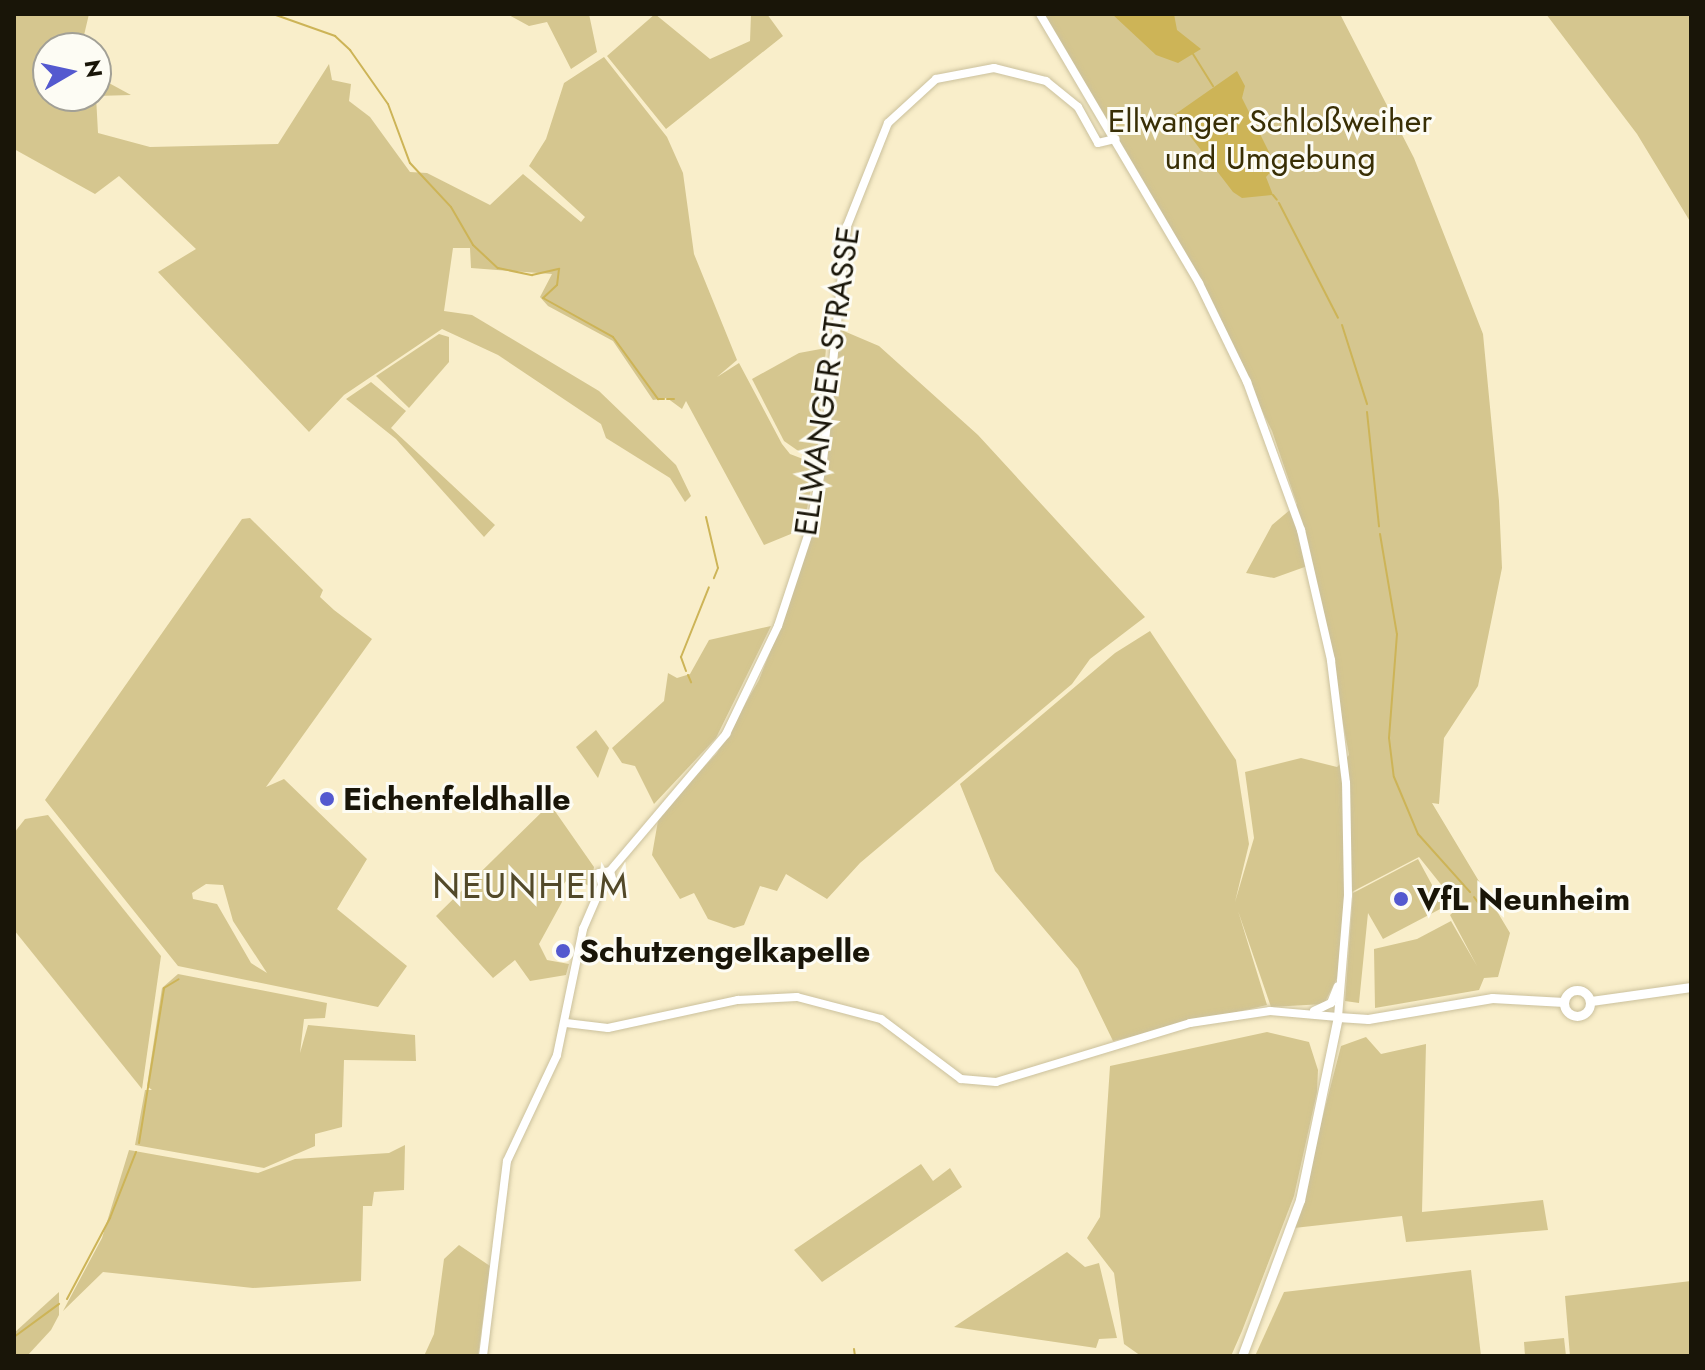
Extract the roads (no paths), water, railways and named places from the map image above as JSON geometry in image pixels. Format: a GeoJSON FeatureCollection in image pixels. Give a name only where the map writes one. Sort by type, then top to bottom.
{"type":"FeatureCollection","features":[{"type":"Feature","properties":{"kind":"main road"},"geometry":{"type":"LineString","coordinates":[[1564,1002],[1576,990],[1591,1001],[1691,987]]}},
{"type":"Feature","properties":{"kind":"main road"},"geometry":{"type":"LineString","coordinates":[[1242,1356],[1300,1200],[1338,1017],[1361,1019],[1492,998],[1564,1002],[1576,1016],[1586,1013],[1591,1001]]}},
{"type":"Feature","properties":{"kind":"main road"},"geometry":{"type":"LineString","coordinates":[[1333,1050],[1343,1030],[1361,1019]]}},
{"type":"Feature","properties":{"kind":"street"},"geometry":{"type":"LineString","coordinates":[[1040,14],[1116,139],[1247,382],[1313,572],[1346,783],[1342,977],[1338,1017],[1305,1012]]}},
{"type":"Feature","properties":{"kind":"street","name":"ELLWANGER STRASSE"},"geometry":{"type":"LineString","coordinates":[[483,1356],[507,1161],[557,1055],[583,929],[602,885],[613,882],[610,871],[726,734],[778,626],[817,492],[847,226],[888,123],[936,79],[994,68],[1046,81],[1078,107],[1098,143],[1116,139]]}},
{"type":"Feature","properties":{"kind":"street"},"geometry":{"type":"LineString","coordinates":[[566,1023],[608,1028],[738,1000],[797,997],[881,1019],[961,1079],[1007,1081],[1109,1045],[1190,1023],[1305,1012],[1331,1003],[1342,977]]}},
{"type":"Feature","properties":{"kind":"waterway"},"geometry":{"type":"LineString","coordinates":[[273,14],[335,36],[350,50],[388,104],[410,163],[451,207],[473,245],[498,268],[532,275],[559,269],[557,285],[543,298],[613,337],[658,399],[664,399]]}},
{"type":"Feature","properties":{"kind":"waterway"},"geometry":{"type":"LineString","coordinates":[[1193,54],[1213,86]]}},
{"type":"Feature","properties":{"kind":"waterway"},"geometry":{"type":"LineString","coordinates":[[1273,195],[1277,200]]}},
{"type":"Feature","properties":{"kind":"waterway"},"geometry":{"type":"LineString","coordinates":[[1279,203],[1338,318]]}},
{"type":"Feature","properties":{"kind":"waterway"},"geometry":{"type":"LineString","coordinates":[[1342,325],[1367,404]]}},
{"type":"Feature","properties":{"kind":"waterway"},"geometry":{"type":"LineString","coordinates":[[667,399],[674,399]]}},
{"type":"Feature","properties":{"kind":"waterway"},"geometry":{"type":"LineString","coordinates":[[1367,412],[1379,526]]}},
{"type":"Feature","properties":{"kind":"waterway"},"geometry":{"type":"LineString","coordinates":[[706,517],[718,568],[714,578]]}},
{"type":"Feature","properties":{"kind":"waterway"},"geometry":{"type":"LineString","coordinates":[[1380,534],[1397,634],[1389,738],[1394,777],[1418,834],[1470,892]]}},
{"type":"Feature","properties":{"kind":"waterway"},"geometry":{"type":"LineString","coordinates":[[686,671],[681,657],[709,587]]}},
{"type":"Feature","properties":{"kind":"waterway"},"geometry":{"type":"LineString","coordinates":[[688,675],[691,682]]}},
{"type":"Feature","properties":{"kind":"waterway"},"geometry":{"type":"LineString","coordinates":[[1474,897],[1479,904]]}},
{"type":"Feature","properties":{"kind":"waterway"},"geometry":{"type":"LineString","coordinates":[[139,1143],[164,988],[179,979]]}},
{"type":"Feature","properties":{"kind":"waterway"},"geometry":{"type":"LineString","coordinates":[[67,1299],[110,1218],[136,1152]]}},
{"type":"Feature","properties":{"kind":"waterway"},"geometry":{"type":"LineString","coordinates":[[14,1337],[59,1304]]}},
{"type":"Feature","properties":{"kind":"waterway"},"geometry":{"type":"LineString","coordinates":[[854,1349],[855,1356]]}},
{"type":"Feature","properties":{"kind":"place","name":"Eichenfeldhalle"},"geometry":{"type":"Point","coordinates":[327,799]}},
{"type":"Feature","properties":{"kind":"place","name":"VfL Neunheim"},"geometry":{"type":"Point","coordinates":[1401,899]}},
{"type":"Feature","properties":{"kind":"place","name":"Schutzengelkapelle"},"geometry":{"type":"Point","coordinates":[563,951]}},
{"type":"Feature","properties":{"kind":"district","name":"NEUNHEIM"},"geometry":{"type":"Point","coordinates":[531,886]}},
{"type":"Feature","properties":{"kind":"park label","name":"Ellwanger Schloßweiher und Umgebung"},"geometry":{"type":"Point","coordinates":[1270,140]}}]}
